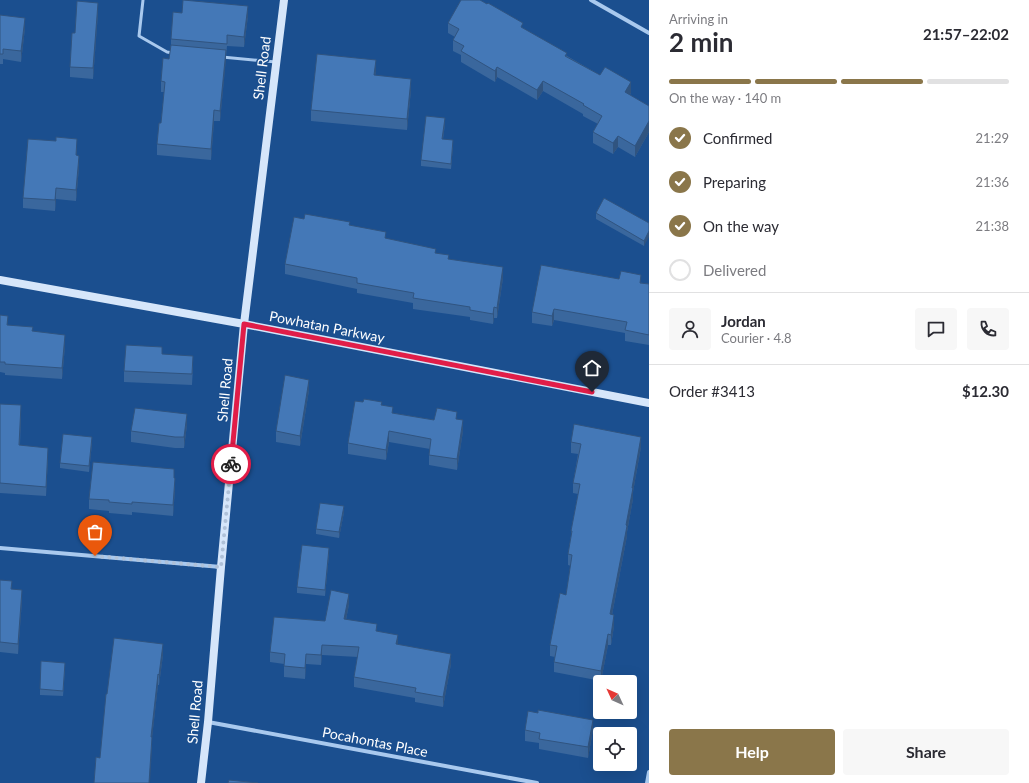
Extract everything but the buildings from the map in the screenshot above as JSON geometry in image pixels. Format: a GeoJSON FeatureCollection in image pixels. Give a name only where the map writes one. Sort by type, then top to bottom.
{"type":"FeatureCollection","features":[{"type":"Feature","properties":{"kind":"street","name":"Shell Road"},"geometry":{"type":"LineString","coordinates":[[202,783],[244,324],[284,0]]}},
{"type":"Feature","properties":{"kind":"street"},"geometry":{"type":"LineString","coordinates":[[591,0],[649,33]]}},
{"type":"Feature","properties":{"kind":"street","name":"Powhatan Parkway"},"geometry":{"type":"LineString","coordinates":[[0,280],[244,324],[649,403]]}},
{"type":"Feature","properties":{"kind":"street"},"geometry":{"type":"LineString","coordinates":[[0,548],[221,567]]}},
{"type":"Feature","properties":{"kind":"street","name":"Pocahontas Place"},"geometry":{"type":"LineString","coordinates":[[208,722],[538,783]]}},
{"type":"Feature","properties":{"kind":"street"},"geometry":{"type":"LineString","coordinates":[[647,783],[649,772]]}},
{"type":"Feature","properties":{"kind":"lane"},"geometry":{"type":"LineString","coordinates":[[143,0],[139,36],[167,52],[175,53]]}},
{"type":"Feature","properties":{"kind":"lane"},"geometry":{"type":"LineString","coordinates":[[222,57],[276,62]]}},
{"type":"Feature","properties":{"kind":"way so far"},"geometry":{"type":"LineString","coordinates":[[95,556],[221,567],[231,464]]}},
{"type":"Feature","properties":{"kind":"route"},"geometry":{"type":"LineString","coordinates":[[231,464],[244,324],[592,392]]}}]}
